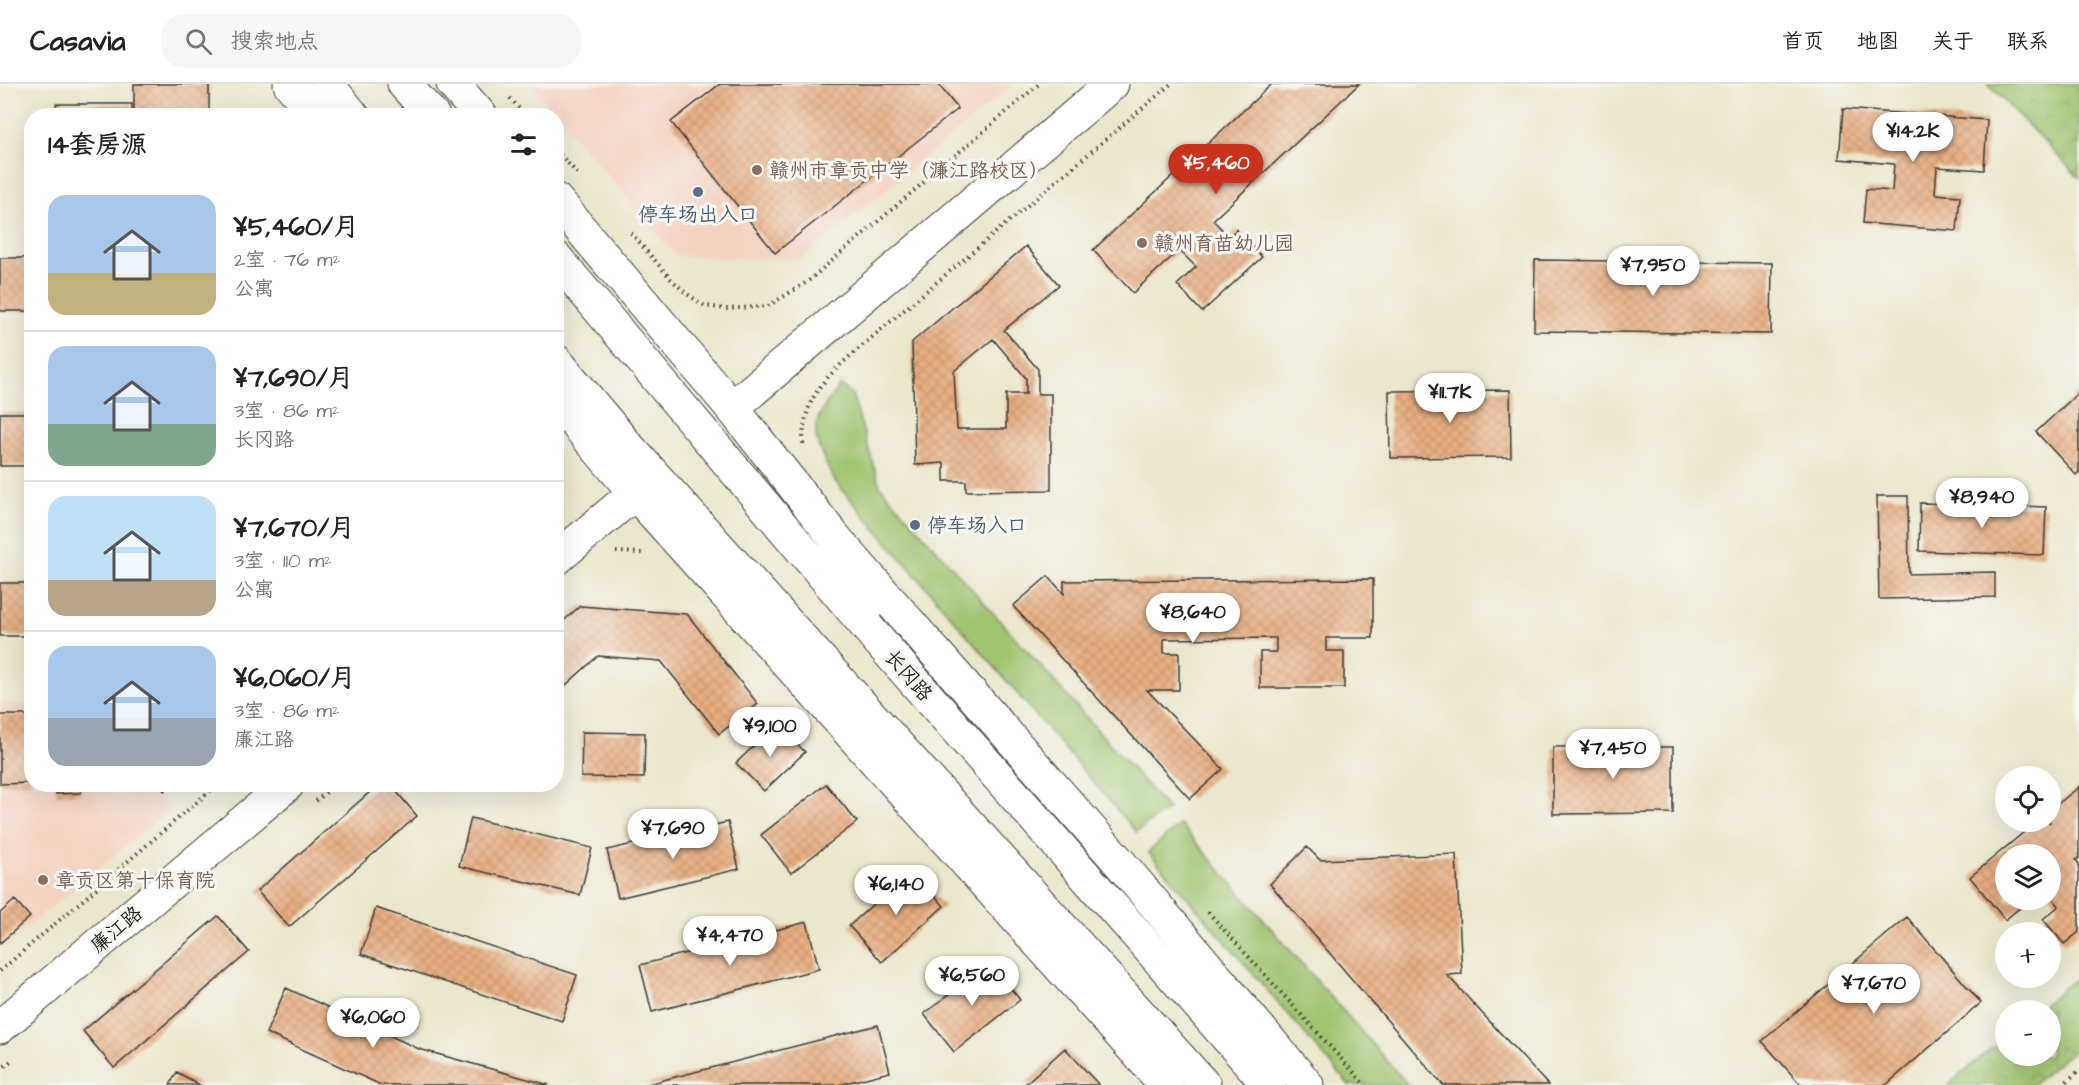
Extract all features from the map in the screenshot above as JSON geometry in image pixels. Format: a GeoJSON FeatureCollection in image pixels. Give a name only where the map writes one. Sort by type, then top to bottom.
{"type":"FeatureCollection","features":[{"type":"Feature","properties":{"kind":"street"},"geometry":{"type":"LineString","coordinates":[[290,84],[310,108]]}},
{"type":"Feature","properties":{"kind":"street"},"geometry":{"type":"LineString","coordinates":[[327,84],[346,108]]}},
{"type":"Feature","properties":{"kind":"street"},"geometry":{"type":"LineString","coordinates":[[404,84],[426,108]]}},
{"type":"Feature","properties":{"kind":"street"},"geometry":{"type":"LineString","coordinates":[[453,84],[474,108]]}},
{"type":"Feature","properties":{"kind":"street"},"geometry":{"type":"LineString","coordinates":[[732,408],[1112,84]]}},
{"type":"Feature","properties":{"kind":"street"},"geometry":{"type":"LineString","coordinates":[[564,211],[732,408],[835,538],[1120,863],[1307,1085]]}},
{"type":"Feature","properties":{"kind":"street","name":"长冈路"},"geometry":{"type":"LineString","coordinates":[[564,267],[878,640],[1269,1085]]}},
{"type":"Feature","properties":{"kind":"street"},"geometry":{"type":"LineString","coordinates":[[564,371],[624,442],[1204,1085]]}},
{"type":"Feature","properties":{"kind":"street"},"geometry":{"type":"LineString","coordinates":[[564,409],[635,493],[1166,1085]]}},
{"type":"Feature","properties":{"kind":"street"},"geometry":{"type":"LineString","coordinates":[[564,552],[635,493]]}},
{"type":"Feature","properties":{"kind":"street"},"geometry":{"type":"LineString","coordinates":[[835,538],[878,640]]}},
{"type":"Feature","properties":{"kind":"street"},"geometry":{"type":"LineString","coordinates":[[746,616],[847,689]]}},
{"type":"Feature","properties":{"kind":"street","name":"廉江路"},"geometry":{"type":"LineString","coordinates":[[0,1027],[279,792]]}},
{"type":"Feature","properties":{"kind":"path"},"geometry":{"type":"LineString","coordinates":[[625,227],[671,279],[705,306],[726,309],[768,306],[807,282],[1039,84]]}},
{"type":"Feature","properties":{"kind":"path"},"geometry":{"type":"LineString","coordinates":[[806,452],[803,444],[803,423],[816,390],[830,375],[1171,84]]}},
{"type":"Feature","properties":{"kind":"path"},"geometry":{"type":"LineString","coordinates":[[564,159],[579,176]]}},
{"type":"Feature","properties":{"kind":"path"},"geometry":{"type":"LineString","coordinates":[[0,971],[209,792]]}},
{"type":"Feature","properties":{"kind":"path"},"geometry":{"type":"LineString","coordinates":[[1205,910],[1365,1085]]}},
{"type":"Feature","properties":{"kind":"path"},"geometry":{"type":"LineString","coordinates":[[2062,1085],[2079,1071]]}},
{"type":"Feature","properties":{"kind":"shaded area","name":"赣州市章贡中学（濂江路校区）"},"geometry":{"type":"Polygon","coordinates":[[[530,84],[1015,84],[800,260],[676,256],[564,124],[564,108],[550,108],[530,84]]]}},
{"type":"Feature","properties":{"kind":"shaded area","name":"章贡区第十保育院"},"geometry":{"type":"Polygon","coordinates":[[[0,703],[24,705],[24,792],[154,792],[170,810],[0,949],[0,703]]]}},
{"type":"Feature","properties":{"kind":"green space"},"geometry":{"type":"Polygon","coordinates":[[[1988,84],[2079,84],[2079,178],[1988,84]]]}},
{"type":"Feature","properties":{"kind":"green space"},"geometry":{"type":"Polygon","coordinates":[[[840,385],[852,394],[880,486],[1168,809],[1136,832],[834,480],[821,451],[816,431],[822,411],[840,385]]]}},
{"type":"Feature","properties":{"kind":"green space"},"geometry":{"type":"Polygon","coordinates":[[[1180,824],[1408,1085],[1349,1085],[1148,852],[1180,824]]]}},
{"type":"Feature","properties":{"kind":"green space"},"geometry":{"type":"Polygon","coordinates":[[[2079,975],[2079,1046],[2061,1061],[2061,1000],[2049,1000],[2079,975]]]}},
{"type":"Feature","properties":{"kind":"green space"},"geometry":{"type":"Polygon","coordinates":[[[1995,1045],[1995,1066],[2055,1066],[2032,1085],[1948,1085],[1995,1045]]]}},
{"type":"Feature","properties":{"kind":"building"},"geometry":{"type":"Polygon","coordinates":[[[134,84],[209,84],[209,108],[134,108],[134,84]]]}},
{"type":"Feature","properties":{"kind":"building"},"geometry":{"type":"Polygon","coordinates":[[[720,84],[938,84],[958,109],[775,253],[671,122],[720,84]]]}},
{"type":"Feature","properties":{"kind":"building"},"geometry":{"type":"Polygon","coordinates":[[[1272,84],[1359,84],[1213,220],[1229,237],[1236,229],[1262,257],[1202,312],[1177,285],[1196,267],[1179,250],[1133,293],[1093,250],[1272,84]]]}},
{"type":"Feature","properties":{"kind":"building"},"geometry":{"type":"Polygon","coordinates":[[[56,104],[132,104],[132,108],[56,108],[56,104]]]}},
{"type":"Feature","properties":{"kind":"building"},"geometry":{"type":"Polygon","coordinates":[[[1843,109],[1987,120],[1984,170],[1937,167],[1935,194],[1960,196],[1957,231],[1863,223],[1866,189],[1892,191],[1894,164],[1839,159],[1843,109]]]}},
{"type":"Feature","properties":{"kind":"building"},"geometry":{"type":"Polygon","coordinates":[[[1026,246],[1059,285],[1004,330],[1038,369],[1038,394],[1051,394],[1051,490],[966,491],[966,481],[944,481],[944,463],[915,465],[912,342],[1026,246]],[[993,339],[954,371],[957,429],[1006,429],[1006,394],[1026,394],[1026,378],[993,339]]]}},
{"type":"Feature","properties":{"kind":"building"},"geometry":{"type":"Polygon","coordinates":[[[0,258],[24,258],[24,311],[0,311],[0,258]]]}},
{"type":"Feature","properties":{"kind":"building"},"geometry":{"type":"Polygon","coordinates":[[[1535,260],[1772,263],[1771,334],[1534,331],[1535,260]]]}},
{"type":"Feature","properties":{"kind":"building"},"geometry":{"type":"Polygon","coordinates":[[[1510,390],[1511,457],[1390,458],[1389,391],[1510,390]]]}},
{"type":"Feature","properties":{"kind":"building"},"geometry":{"type":"Polygon","coordinates":[[[2079,392],[2079,472],[2076,475],[2036,432],[2079,392]]]}},
{"type":"Feature","properties":{"kind":"building"},"geometry":{"type":"Polygon","coordinates":[[[0,413],[24,413],[24,466],[0,466],[0,413]]]}},
{"type":"Feature","properties":{"kind":"building"},"geometry":{"type":"Polygon","coordinates":[[[1877,496],[1908,496],[1909,574],[1995,572],[1995,597],[1879,599],[1877,496]]]}},
{"type":"Feature","properties":{"kind":"building"},"geometry":{"type":"Polygon","coordinates":[[[1920,503],[2046,507],[2044,555],[1919,551],[1920,503]]]}},
{"type":"Feature","properties":{"kind":"building"},"geometry":{"type":"Polygon","coordinates":[[[1048,576],[1064,594],[1064,581],[1373,579],[1373,638],[1326,638],[1326,651],[1344,651],[1344,688],[1260,688],[1260,652],[1276,652],[1276,638],[1164,639],[1164,653],[1179,653],[1179,690],[1147,690],[1223,769],[1190,799],[1013,606],[1048,576]]]}},
{"type":"Feature","properties":{"kind":"building"},"geometry":{"type":"Polygon","coordinates":[[[0,583],[24,583],[24,636],[0,636],[0,583]]]}},
{"type":"Feature","properties":{"kind":"building"},"geometry":{"type":"Polygon","coordinates":[[[580,606],[687,614],[758,704],[719,734],[661,661],[598,656],[564,687],[564,621],[580,606]]]}},
{"type":"Feature","properties":{"kind":"building"},"geometry":{"type":"Polygon","coordinates":[[[0,715],[24,715],[24,783],[0,784],[0,715]]]}},
{"type":"Feature","properties":{"kind":"building"},"geometry":{"type":"Polygon","coordinates":[[[777,724],[805,752],[764,791],[736,763],[777,724]]]}},
{"type":"Feature","properties":{"kind":"building"},"geometry":{"type":"Polygon","coordinates":[[[582,732],[645,733],[644,778],[581,777],[582,732]]]}},
{"type":"Feature","properties":{"kind":"building"},"geometry":{"type":"Polygon","coordinates":[[[1553,747],[1673,747],[1673,813],[1553,814],[1553,747]]]}},
{"type":"Feature","properties":{"kind":"building"},"geometry":{"type":"Polygon","coordinates":[[[826,784],[857,822],[791,873],[761,835],[826,784]]]}},
{"type":"Feature","properties":{"kind":"building"},"geometry":{"type":"Polygon","coordinates":[[[2079,787],[2079,858],[2076,860],[2079,864],[2079,932],[2064,944],[2061,940],[2061,922],[2046,922],[2043,919],[2054,910],[2061,910],[2061,844],[2010,844],[2024,832],[2061,832],[2061,801],[2079,787]]]}},
{"type":"Feature","properties":{"kind":"building"},"geometry":{"type":"Polygon","coordinates":[[[56,792],[81,792],[81,793],[56,794],[56,792]]]}},
{"type":"Feature","properties":{"kind":"building"},"geometry":{"type":"Polygon","coordinates":[[[370,792],[397,792],[417,816],[289,927],[257,891],[370,792]]]}},
{"type":"Feature","properties":{"kind":"building"},"geometry":{"type":"Polygon","coordinates":[[[471,818],[592,848],[580,895],[459,866],[471,818]]]}},
{"type":"Feature","properties":{"kind":"building"},"geometry":{"type":"Polygon","coordinates":[[[728,822],[739,869],[618,898],[607,850],[728,822]]]}},
{"type":"Feature","properties":{"kind":"building"},"geometry":{"type":"Polygon","coordinates":[[[1307,847],[1320,860],[1456,854],[1462,974],[1447,975],[1548,1085],[1443,1085],[1270,884],[1307,847]]]}},
{"type":"Feature","properties":{"kind":"building"},"geometry":{"type":"Polygon","coordinates":[[[1995,856],[1995,908],[1970,877],[1995,856]]]}},
{"type":"Feature","properties":{"kind":"building"},"geometry":{"type":"Polygon","coordinates":[[[911,870],[944,906],[882,962],[849,926],[911,870]]]}},
{"type":"Feature","properties":{"kind":"building"},"geometry":{"type":"Polygon","coordinates":[[[15,900],[30,917],[0,943],[0,913],[15,900]]]}},
{"type":"Feature","properties":{"kind":"building"},"geometry":{"type":"Polygon","coordinates":[[[376,908],[577,975],[562,1021],[361,954],[376,908]]]}},
{"type":"Feature","properties":{"kind":"building"},"geometry":{"type":"Polygon","coordinates":[[[1997,910],[2017,910],[2005,920],[1997,910]]]}},
{"type":"Feature","properties":{"kind":"building"},"geometry":{"type":"Polygon","coordinates":[[[218,916],[249,952],[114,1068],[83,1031],[218,916]]]}},
{"type":"Feature","properties":{"kind":"building"},"geometry":{"type":"Polygon","coordinates":[[[1907,917],[1981,1003],[1886,1085],[1801,1085],[1762,1041],[1907,917]]]}},
{"type":"Feature","properties":{"kind":"building"},"geometry":{"type":"Polygon","coordinates":[[[807,922],[819,969],[652,1012],[640,965],[807,922]]]}},
{"type":"Feature","properties":{"kind":"building"},"geometry":{"type":"Polygon","coordinates":[[[990,962],[1020,1000],[954,1052],[924,1014],[990,962]]]}},
{"type":"Feature","properties":{"kind":"building"},"geometry":{"type":"Polygon","coordinates":[[[286,988],[419,1049],[549,1085],[381,1085],[266,1033],[286,988]]]}},
{"type":"Feature","properties":{"kind":"building"},"geometry":{"type":"Polygon","coordinates":[[[878,1025],[890,1072],[838,1085],[644,1085],[878,1025]]]}},
{"type":"Feature","properties":{"kind":"building"},"geometry":{"type":"Polygon","coordinates":[[[1065,1048],[1098,1084],[1024,1085],[1065,1048]]]}},
{"type":"Feature","properties":{"kind":"building"},"geometry":{"type":"Polygon","coordinates":[[[177,1072],[200,1085],[170,1085],[177,1072]]]}},
{"type":"Feature","properties":{"kind":"place","name":"赣州市章贡中学（濂江路校区）"},"geometry":{"type":"Point","coordinates":[757,170]}},
{"type":"Feature","properties":{"kind":"place","name":"停车场出入口"},"geometry":{"type":"Point","coordinates":[698,192]}},
{"type":"Feature","properties":{"kind":"place","name":"赣州育苗幼儿园"},"geometry":{"type":"Point","coordinates":[1142,243]}},
{"type":"Feature","properties":{"kind":"place","name":"停车场入口"},"geometry":{"type":"Point","coordinates":[915,525]}},
{"type":"Feature","properties":{"kind":"place","name":"章贡区第十保育院"},"geometry":{"type":"Point","coordinates":[43,880]}}]}
